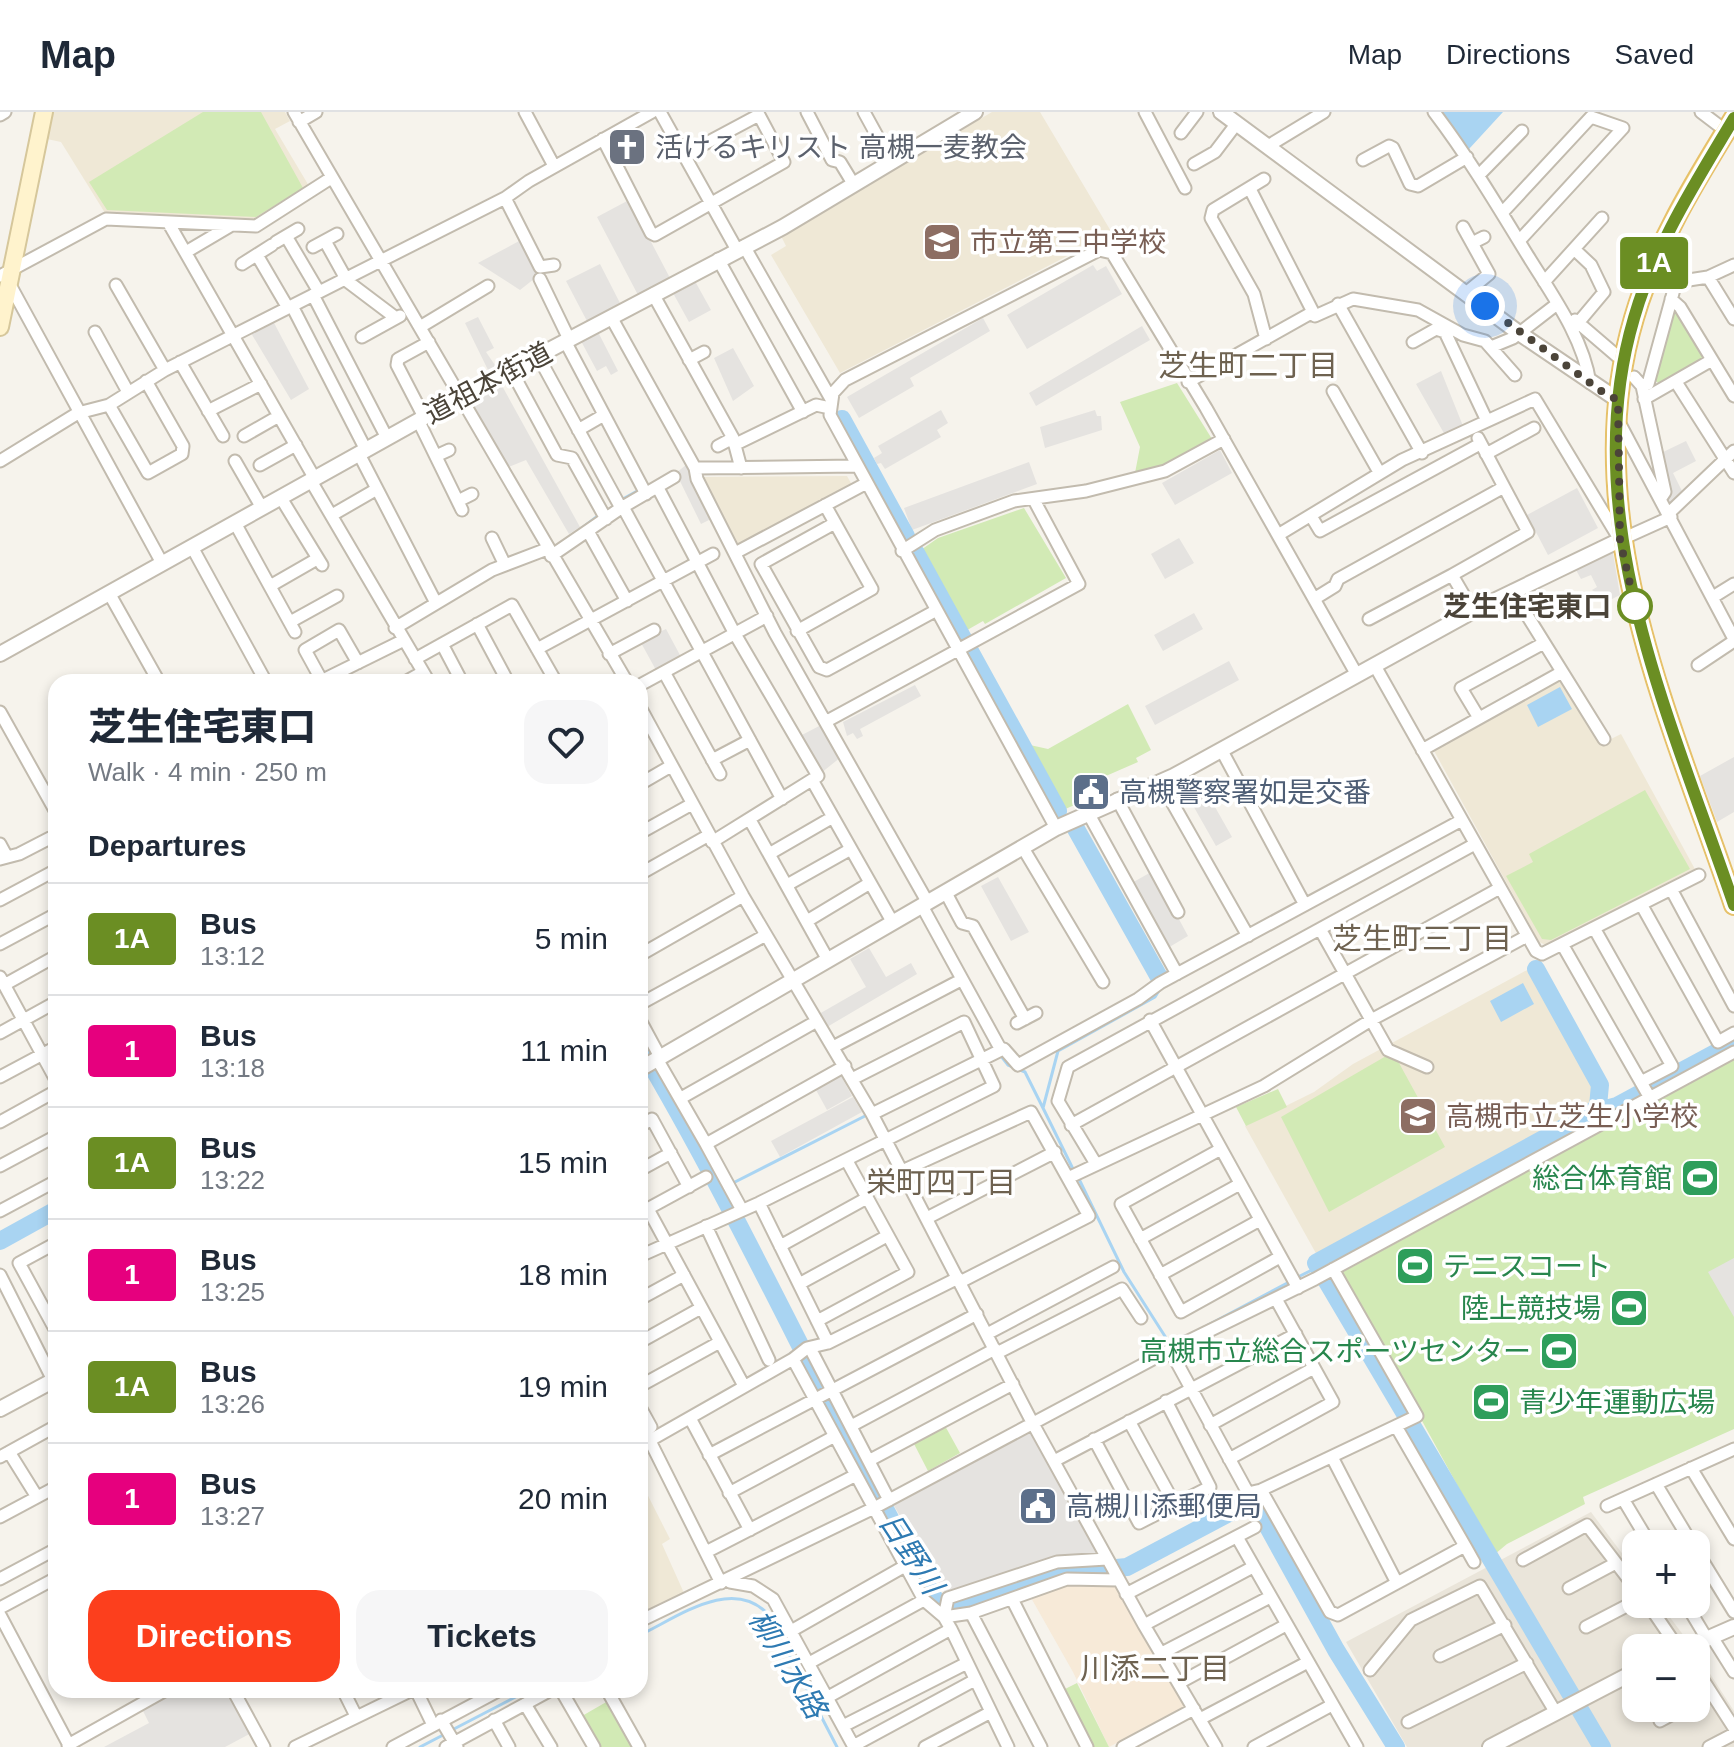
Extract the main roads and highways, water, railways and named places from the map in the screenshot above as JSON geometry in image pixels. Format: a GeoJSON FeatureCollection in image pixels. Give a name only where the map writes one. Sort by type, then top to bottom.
{"type":"FeatureCollection","features":[{"type":"Feature","properties":{"kind":"main road"},"geometry":{"type":"LineString","coordinates":[[0,327],[5,273],[44,112]]}},
{"type":"Feature","properties":{"kind":"main road"},"geometry":{"type":"LineString","coordinates":[[1730,124],[1663,239],[1634,319],[1617,420],[1620,540],[1633,602],[1728,863],[1734,905]]}},
{"type":"Feature","properties":{"kind":"water"},"geometry":{"type":"Polygon","coordinates":[[[1441,112],[1503,112],[1469,149],[1441,112]]]}},
{"type":"Feature","properties":{"kind":"water"},"geometry":{"type":"Polygon","coordinates":[[[1560,687],[1572,709],[1538,727],[1527,705],[1560,687]]]}},
{"type":"Feature","properties":{"kind":"water"},"geometry":{"type":"Polygon","coordinates":[[[1523,983],[1534,1004],[1501,1022],[1490,1001],[1523,983]]]}},
{"type":"Feature","properties":{"kind":"waterway"},"geometry":{"type":"LineString","coordinates":[[842,419],[906,536]]}},
{"type":"Feature","properties":{"kind":"waterway"},"geometry":{"type":"LineString","coordinates":[[621,500],[639,490]]}},
{"type":"Feature","properties":{"kind":"waterway"},"geometry":{"type":"LineString","coordinates":[[577,532],[599,515]]}},
{"type":"Feature","properties":{"kind":"waterway"},"geometry":{"type":"LineString","coordinates":[[916,553],[1058,811]]}},
{"type":"Feature","properties":{"kind":"waterway"},"geometry":{"type":"LineString","coordinates":[[1076,829],[1159,977]]}},
{"type":"Feature","properties":{"kind":"waterway"},"geometry":{"type":"LineString","coordinates":[[1536,969],[1600,1085],[1598,1106],[1591,1113],[1316,1263],[1602,1747]]}},
{"type":"Feature","properties":{"kind":"waterway"},"geometry":{"type":"LineString","coordinates":[[1074,1171],[1043,1108],[1058,1051],[1155,997],[1163,984]]}},
{"type":"Feature","properties":{"kind":"waterway"},"geometry":{"type":"LineString","coordinates":[[1591,1113],[1617,1106],[1734,1043]]}},
{"type":"Feature","properties":{"kind":"waterway"},"geometry":{"type":"LineString","coordinates":[[1001,1056],[1008,1065],[1025,1072],[1043,1108]]}},
{"type":"Feature","properties":{"kind":"waterway","name":"日野川"},"geometry":{"type":"LineString","coordinates":[[648,1060],[717,1183],[860,1463],[936,1601],[947,1607],[959,1606],[1063,1573],[1127,1567],[1246,1504],[1257,1507],[1336,1650],[1396,1747]]}},
{"type":"Feature","properties":{"kind":"waterway"},"geometry":{"type":"LineString","coordinates":[[731,1184],[867,1115]]}},
{"type":"Feature","properties":{"kind":"waterway"},"geometry":{"type":"LineString","coordinates":[[1078,1177],[1124,1272],[1168,1341],[1189,1335]]}},
{"type":"Feature","properties":{"kind":"waterway","name":"日野川"},"geometry":{"type":"LineString","coordinates":[[0,1241],[48,1214]]}},
{"type":"Feature","properties":{"kind":"waterway"},"geometry":{"type":"LineString","coordinates":[[1298,1277],[1318,1267]]}},
{"type":"Feature","properties":{"kind":"waterway"},"geometry":{"type":"LineString","coordinates":[[1195,1332],[1291,1281]]}},
{"type":"Feature","properties":{"kind":"waterway"},"geometry":{"type":"LineString","coordinates":[[783,1359],[796,1350]]}},
{"type":"Feature","properties":{"kind":"waterway","name":"柳川水路"},"geometry":{"type":"LineString","coordinates":[[648,1631],[688,1610],[722,1599],[754,1603],[768,1614],[837,1747]]}},
{"type":"Feature","properties":{"kind":"waterway","name":"柳川水路"},"geometry":{"type":"LineString","coordinates":[[452,1730],[514,1698]]}},
{"type":"Feature","properties":{"kind":"waterway","name":"柳川水路"},"geometry":{"type":"LineString","coordinates":[[420,1747],[445,1734]]}},
{"type":"Feature","properties":{"kind":"place","name":"活けるキリスト 高槻一麦教会"},"geometry":{"type":"Point","coordinates":[627,147]}},
{"type":"Feature","properties":{"kind":"place","name":"市立第三中学校"},"geometry":{"type":"Point","coordinates":[942,242]}},
{"type":"Feature","properties":{"kind":"place","name":"芝生住宅東口"},"geometry":{"type":"Point","coordinates":[1635,606]}},
{"type":"Feature","properties":{"kind":"place","name":"高槻警察署如是交番"},"geometry":{"type":"Point","coordinates":[1091,792]}},
{"type":"Feature","properties":{"kind":"place","name":"高槻市立芝生小学校"},"geometry":{"type":"Point","coordinates":[1418,1116]}},
{"type":"Feature","properties":{"kind":"place","name":"総合体育館"},"geometry":{"type":"Point","coordinates":[1700,1178]}},
{"type":"Feature","properties":{"kind":"place","name":"テニスコート"},"geometry":{"type":"Point","coordinates":[1415,1266]}},
{"type":"Feature","properties":{"kind":"place","name":"陸上競技場"},"geometry":{"type":"Point","coordinates":[1629,1308]}},
{"type":"Feature","properties":{"kind":"place","name":"高槻市立総合スポーツセンター"},"geometry":{"type":"Point","coordinates":[1559,1351]}},
{"type":"Feature","properties":{"kind":"place","name":"青少年運動広場"},"geometry":{"type":"Point","coordinates":[1491,1402]}},
{"type":"Feature","properties":{"kind":"place","name":"高槻川添郵便局"},"geometry":{"type":"Point","coordinates":[1038,1506]}},
{"type":"Feature","properties":{"kind":"district","name":"芝生町二丁目"},"geometry":{"type":"Point","coordinates":[1248,365]}},
{"type":"Feature","properties":{"kind":"district","name":"芝生町三丁目"},"geometry":{"type":"Point","coordinates":[1422,938]}},
{"type":"Feature","properties":{"kind":"district","name":"栄町四丁目"},"geometry":{"type":"Point","coordinates":[941,1182]}},
{"type":"Feature","properties":{"kind":"district","name":"川添二丁目"},"geometry":{"type":"Point","coordinates":[1155,1668]}}]}
